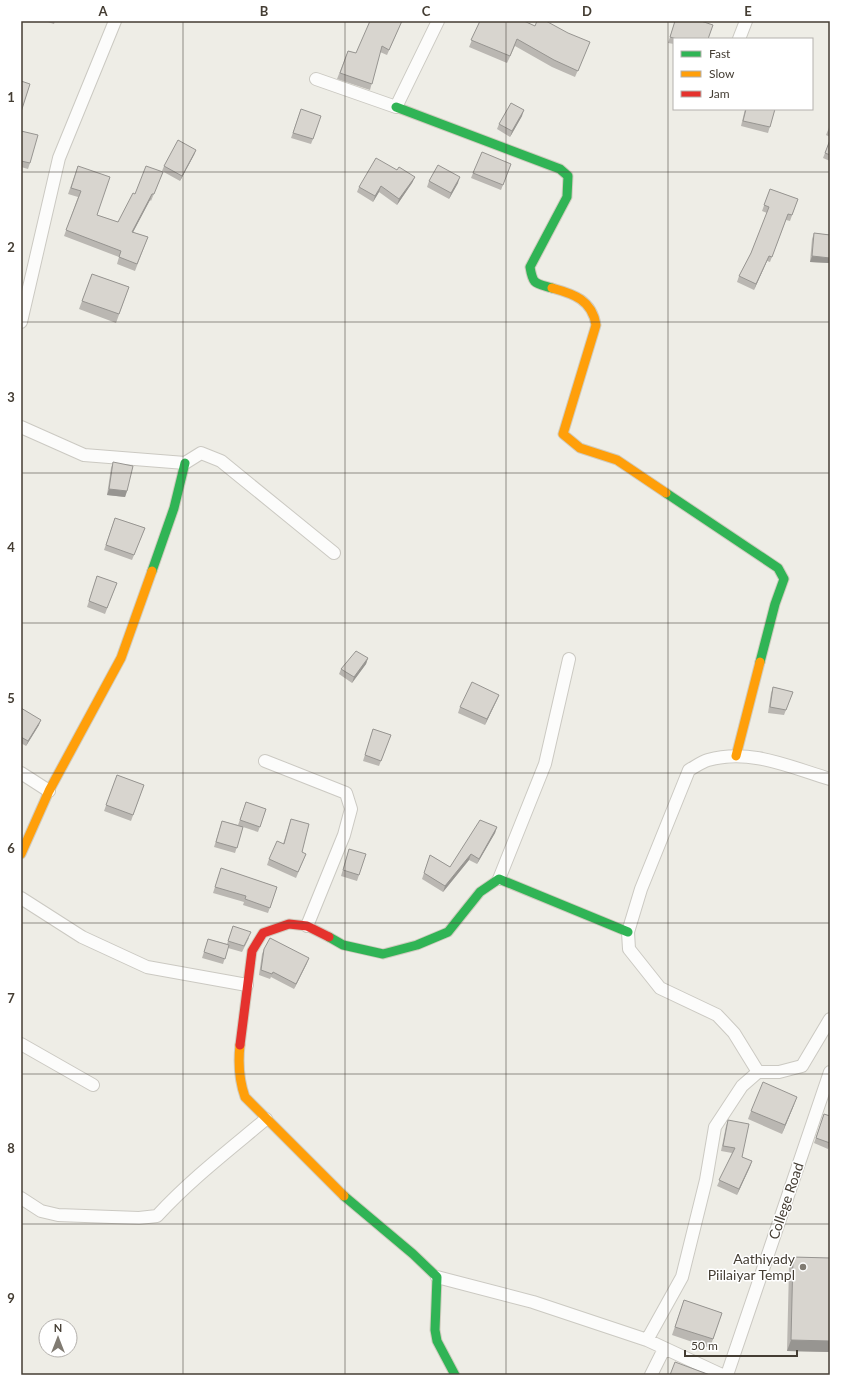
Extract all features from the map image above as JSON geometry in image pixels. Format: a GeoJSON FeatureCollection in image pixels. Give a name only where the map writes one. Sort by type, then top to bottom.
{"type":"FeatureCollection","features":[{"type":"Feature","properties":{"kind":"street"},"geometry":{"type":"LineString","coordinates":[[21,322],[23,306],[59,158],[114,21]]}},
{"type":"Feature","properties":{"kind":"street"},"geometry":{"type":"LineString","coordinates":[[396,107],[438,21]]}},
{"type":"Feature","properties":{"kind":"street"},"geometry":{"type":"LineString","coordinates":[[739,38],[746,21]]}},
{"type":"Feature","properties":{"kind":"street"},"geometry":{"type":"LineString","coordinates":[[316,79],[396,107],[560,169],[568,176],[567,197],[530,267],[532,280],[535,283],[573,295],[580,299],[593,311],[596,325],[563,434],[580,448],[617,460],[773,564],[778,568],[784,579],[775,604],[736,756]]}},
{"type":"Feature","properties":{"kind":"street"},"geometry":{"type":"LineString","coordinates":[[21,427],[84,455],[185,463],[201,453],[221,461],[334,553]]}},
{"type":"Feature","properties":{"kind":"street"},"geometry":{"type":"LineString","coordinates":[[21,854],[49,791],[121,658],[174,508],[185,463]]}},
{"type":"Feature","properties":{"kind":"street"},"geometry":{"type":"LineString","coordinates":[[568,659],[545,764],[499,879],[480,892],[448,932],[417,945],[383,954],[343,945],[307,926],[289,924],[263,933],[252,952],[247,985],[238,1059],[241,1085],[245,1098],[335,1188],[414,1254],[436,1277],[533,1302],[647,1340],[722,1375]]}},
{"type":"Feature","properties":{"kind":"street"},"geometry":{"type":"LineString","coordinates":[[758,1072],[734,1033],[717,1015],[660,988],[629,949],[628,932],[641,889],[689,770],[707,760],[736,756],[758,757],[830,779]]}},
{"type":"Feature","properties":{"kind":"street"},"geometry":{"type":"LineString","coordinates":[[264,761],[346,793],[351,809],[344,835],[307,926]]}},
{"type":"Feature","properties":{"kind":"street"},"geometry":{"type":"LineString","coordinates":[[21,773],[49,791]]}},
{"type":"Feature","properties":{"kind":"street"},"geometry":{"type":"LineString","coordinates":[[499,879],[628,932]]}},
{"type":"Feature","properties":{"kind":"street"},"geometry":{"type":"LineString","coordinates":[[21,898],[82,937],[147,967],[247,985]]}},
{"type":"Feature","properties":{"kind":"street"},"geometry":{"type":"LineString","coordinates":[[647,1340],[682,1277],[706,1180],[715,1127],[742,1086],[758,1072],[779,1072],[802,1066],[830,1019]]}},
{"type":"Feature","properties":{"kind":"street"},"geometry":{"type":"LineString","coordinates":[[21,1044],[93,1085]]}},
{"type":"Feature","properties":{"kind":"street","name":"College Road"},"geometry":{"type":"LineString","coordinates":[[728,1375],[830,1072]]}},
{"type":"Feature","properties":{"kind":"street"},"geometry":{"type":"LineString","coordinates":[[21,1198],[42,1211],[58,1215],[139,1218],[157,1216],[169,1203],[209,1167],[266,1119]]}},
{"type":"Feature","properties":{"kind":"street"},"geometry":{"type":"LineString","coordinates":[[436,1277],[435,1330],[437,1341],[454,1375]]}},
{"type":"Feature","properties":{"kind":"street"},"geometry":{"type":"LineString","coordinates":[[651,1375],[664,1349]]}},
{"type":"Feature","properties":{"kind":"building"},"geometry":{"type":"Polygon","coordinates":[[[370,21],[402,21],[389,50],[382,46],[372,84],[340,73],[348,51],[356,53],[370,21]]]}},
{"type":"Feature","properties":{"kind":"building"},"geometry":{"type":"Polygon","coordinates":[[[480,21],[524,21],[535,26],[537,21],[546,21],[568,33],[590,42],[578,71],[554,60],[517,39],[510,56],[471,40],[480,21]]]}},
{"type":"Feature","properties":{"kind":"building"},"geometry":{"type":"Polygon","coordinates":[[[675,21],[701,21],[713,25],[708,38],[670,37],[675,21]]]}},
{"type":"Feature","properties":{"kind":"building"},"geometry":{"type":"Polygon","coordinates":[[[21,81],[30,84],[21,112],[21,81]]]}},
{"type":"Feature","properties":{"kind":"building"},"geometry":{"type":"Polygon","coordinates":[[[511,103],[524,110],[512,131],[499,124],[511,103]]]}},
{"type":"Feature","properties":{"kind":"building"},"geometry":{"type":"Polygon","coordinates":[[[301,109],[321,116],[313,139],[293,133],[301,109]]]}},
{"type":"Feature","properties":{"kind":"building"},"geometry":{"type":"Polygon","coordinates":[[[746,110],[775,110],[770,127],[743,121],[746,110]]]}},
{"type":"Feature","properties":{"kind":"building"},"geometry":{"type":"Polygon","coordinates":[[[21,131],[38,135],[30,163],[21,161],[21,131]]]}},
{"type":"Feature","properties":{"kind":"building"},"geometry":{"type":"Polygon","coordinates":[[[178,140],[196,150],[182,176],[164,166],[178,140]]]}},
{"type":"Feature","properties":{"kind":"building"},"geometry":{"type":"Polygon","coordinates":[[[830,140],[830,155],[825,153],[830,140]]]}},
{"type":"Feature","properties":{"kind":"building"},"geometry":{"type":"Polygon","coordinates":[[[482,152],[511,164],[503,185],[473,173],[482,152]]]}},
{"type":"Feature","properties":{"kind":"building"},"geometry":{"type":"Polygon","coordinates":[[[376,158],[397,170],[399,167],[415,177],[399,199],[381,186],[375,196],[359,187],[376,158]]]}},
{"type":"Feature","properties":{"kind":"building"},"geometry":{"type":"Polygon","coordinates":[[[438,165],[460,177],[451,193],[429,181],[438,165]]]}},
{"type":"Feature","properties":{"kind":"building"},"geometry":{"type":"Polygon","coordinates":[[[78,166],[110,177],[97,215],[118,222],[133,193],[135,194],[146,166],[163,172],[154,194],[152,194],[132,232],[148,237],[137,264],[119,257],[121,251],[66,230],[81,191],[71,188],[78,166]]]}},
{"type":"Feature","properties":{"kind":"building"},"geometry":{"type":"Polygon","coordinates":[[[770,189],[798,199],[792,215],[788,214],[772,257],[769,256],[756,284],[739,276],[751,253],[769,207],[764,205],[770,189]]]}},
{"type":"Feature","properties":{"kind":"building"},"geometry":{"type":"Polygon","coordinates":[[[814,233],[830,235],[830,258],[812,256],[814,233]]]}},
{"type":"Feature","properties":{"kind":"building"},"geometry":{"type":"Polygon","coordinates":[[[92,274],[129,287],[119,314],[82,301],[92,274]]]}},
{"type":"Feature","properties":{"kind":"building"},"geometry":{"type":"Polygon","coordinates":[[[113,462],[133,466],[127,491],[109,489],[113,462]]]}},
{"type":"Feature","properties":{"kind":"building"},"geometry":{"type":"Polygon","coordinates":[[[115,518],[145,528],[134,555],[106,545],[115,518]]]}},
{"type":"Feature","properties":{"kind":"building"},"geometry":{"type":"Polygon","coordinates":[[[97,576],[117,583],[107,608],[89,601],[97,576]]]}},
{"type":"Feature","properties":{"kind":"building"},"geometry":{"type":"Polygon","coordinates":[[[356,651],[368,658],[354,677],[341,669],[356,651]]]}},
{"type":"Feature","properties":{"kind":"building"},"geometry":{"type":"Polygon","coordinates":[[[472,682],[499,695],[487,719],[460,707],[472,682]]]}},
{"type":"Feature","properties":{"kind":"building"},"geometry":{"type":"Polygon","coordinates":[[[773,687],[793,692],[786,710],[770,707],[773,687]]]}},
{"type":"Feature","properties":{"kind":"building"},"geometry":{"type":"Polygon","coordinates":[[[21,708],[41,720],[28,741],[21,737],[21,708]]]}},
{"type":"Feature","properties":{"kind":"building"},"geometry":{"type":"Polygon","coordinates":[[[373,729],[391,735],[381,761],[365,755],[373,729]]]}},
{"type":"Feature","properties":{"kind":"building"},"geometry":{"type":"Polygon","coordinates":[[[117,775],[144,785],[133,815],[106,805],[117,775]]]}},
{"type":"Feature","properties":{"kind":"building"},"geometry":{"type":"Polygon","coordinates":[[[246,802],[266,809],[260,827],[240,820],[246,802]]]}},
{"type":"Feature","properties":{"kind":"building"},"geometry":{"type":"Polygon","coordinates":[[[291,819],[309,824],[302,852],[306,854],[298,872],[269,859],[277,841],[284,844],[291,819]]]}},
{"type":"Feature","properties":{"kind":"building"},"geometry":{"type":"Polygon","coordinates":[[[480,820],[497,827],[479,859],[471,854],[445,886],[424,873],[430,855],[450,867],[480,820]]]}},
{"type":"Feature","properties":{"kind":"building"},"geometry":{"type":"Polygon","coordinates":[[[222,821],[243,827],[237,848],[216,842],[222,821]]]}},
{"type":"Feature","properties":{"kind":"building"},"geometry":{"type":"Polygon","coordinates":[[[349,849],[366,854],[359,875],[343,870],[349,849]]]}},
{"type":"Feature","properties":{"kind":"building"},"geometry":{"type":"Polygon","coordinates":[[[221,868],[277,887],[270,908],[245,899],[246,896],[215,887],[221,868]]]}},
{"type":"Feature","properties":{"kind":"building"},"geometry":{"type":"Polygon","coordinates":[[[233,926],[251,932],[244,946],[228,941],[233,926]]]}},
{"type":"Feature","properties":{"kind":"building"},"geometry":{"type":"Polygon","coordinates":[[[270,938],[309,958],[296,984],[273,972],[272,974],[261,970],[264,949],[270,938]]]}},
{"type":"Feature","properties":{"kind":"building"},"geometry":{"type":"Polygon","coordinates":[[[208,939],[229,945],[225,959],[204,952],[208,939]]]}},
{"type":"Feature","properties":{"kind":"building"},"geometry":{"type":"Polygon","coordinates":[[[763,1082],[797,1097],[785,1125],[751,1111],[763,1082]]]}},
{"type":"Feature","properties":{"kind":"building"},"geometry":{"type":"Polygon","coordinates":[[[824,1114],[830,1116],[830,1143],[816,1138],[824,1114]]]}},
{"type":"Feature","properties":{"kind":"building"},"geometry":{"type":"Polygon","coordinates":[[[728,1120],[749,1124],[742,1157],[752,1161],[739,1189],[719,1180],[735,1148],[723,1146],[728,1120]]]}},
{"type":"Feature","properties":{"kind":"building"},"geometry":{"type":"Polygon","coordinates":[[[793,1257],[830,1258],[830,1341],[791,1340],[793,1257]]]}},
{"type":"Feature","properties":{"kind":"building"},"geometry":{"type":"Polygon","coordinates":[[[684,1300],[722,1313],[713,1339],[675,1327],[684,1300]]]}},
{"type":"Feature","properties":{"kind":"building"},"geometry":{"type":"Polygon","coordinates":[[[675,1362],[710,1375],[670,1375],[675,1362]]]}},
{"type":"Feature","properties":{"kind":"traffic: fast"},"geometry":{"type":"LineString","coordinates":[[396,107],[560,169],[568,176],[567,197],[530,267],[532,277],[538,284],[552,288]]}},
{"type":"Feature","properties":{"kind":"traffic: fast"},"geometry":{"type":"LineString","coordinates":[[152,571],[174,508],[185,463]]}},
{"type":"Feature","properties":{"kind":"traffic: fast"},"geometry":{"type":"LineString","coordinates":[[666,493],[778,568],[784,579],[775,604],[760,662]]}},
{"type":"Feature","properties":{"kind":"traffic: fast"},"geometry":{"type":"LineString","coordinates":[[329,937],[343,945],[383,954],[417,945],[448,932],[480,892],[499,879],[628,932]]}},
{"type":"Feature","properties":{"kind":"traffic: fast"},"geometry":{"type":"LineString","coordinates":[[344,1196],[413,1254],[437,1277],[435,1330],[437,1341],[455,1375]]}},
{"type":"Feature","properties":{"kind":"traffic: slow"},"geometry":{"type":"LineString","coordinates":[[552,288],[581,299],[591,310],[596,325],[563,434],[580,448],[617,460],[666,493]]}},
{"type":"Feature","properties":{"kind":"traffic: slow"},"geometry":{"type":"LineString","coordinates":[[21,854],[49,791],[121,658],[152,571]]}},
{"type":"Feature","properties":{"kind":"traffic: slow"},"geometry":{"type":"LineString","coordinates":[[736,756],[760,662]]}},
{"type":"Feature","properties":{"kind":"traffic: slow"},"geometry":{"type":"LineString","coordinates":[[240,1045],[239,1058],[241,1084],[245,1097],[344,1196]]}},
{"type":"Feature","properties":{"kind":"traffic: jam"},"geometry":{"type":"LineString","coordinates":[[240,1045],[252,951],[263,933],[289,924],[307,926],[329,937]]}},
{"type":"Feature","properties":{"kind":"place","name":"Aathiyady Piilaiyar Templ"},"geometry":{"type":"Point","coordinates":[803,1267]}}]}
